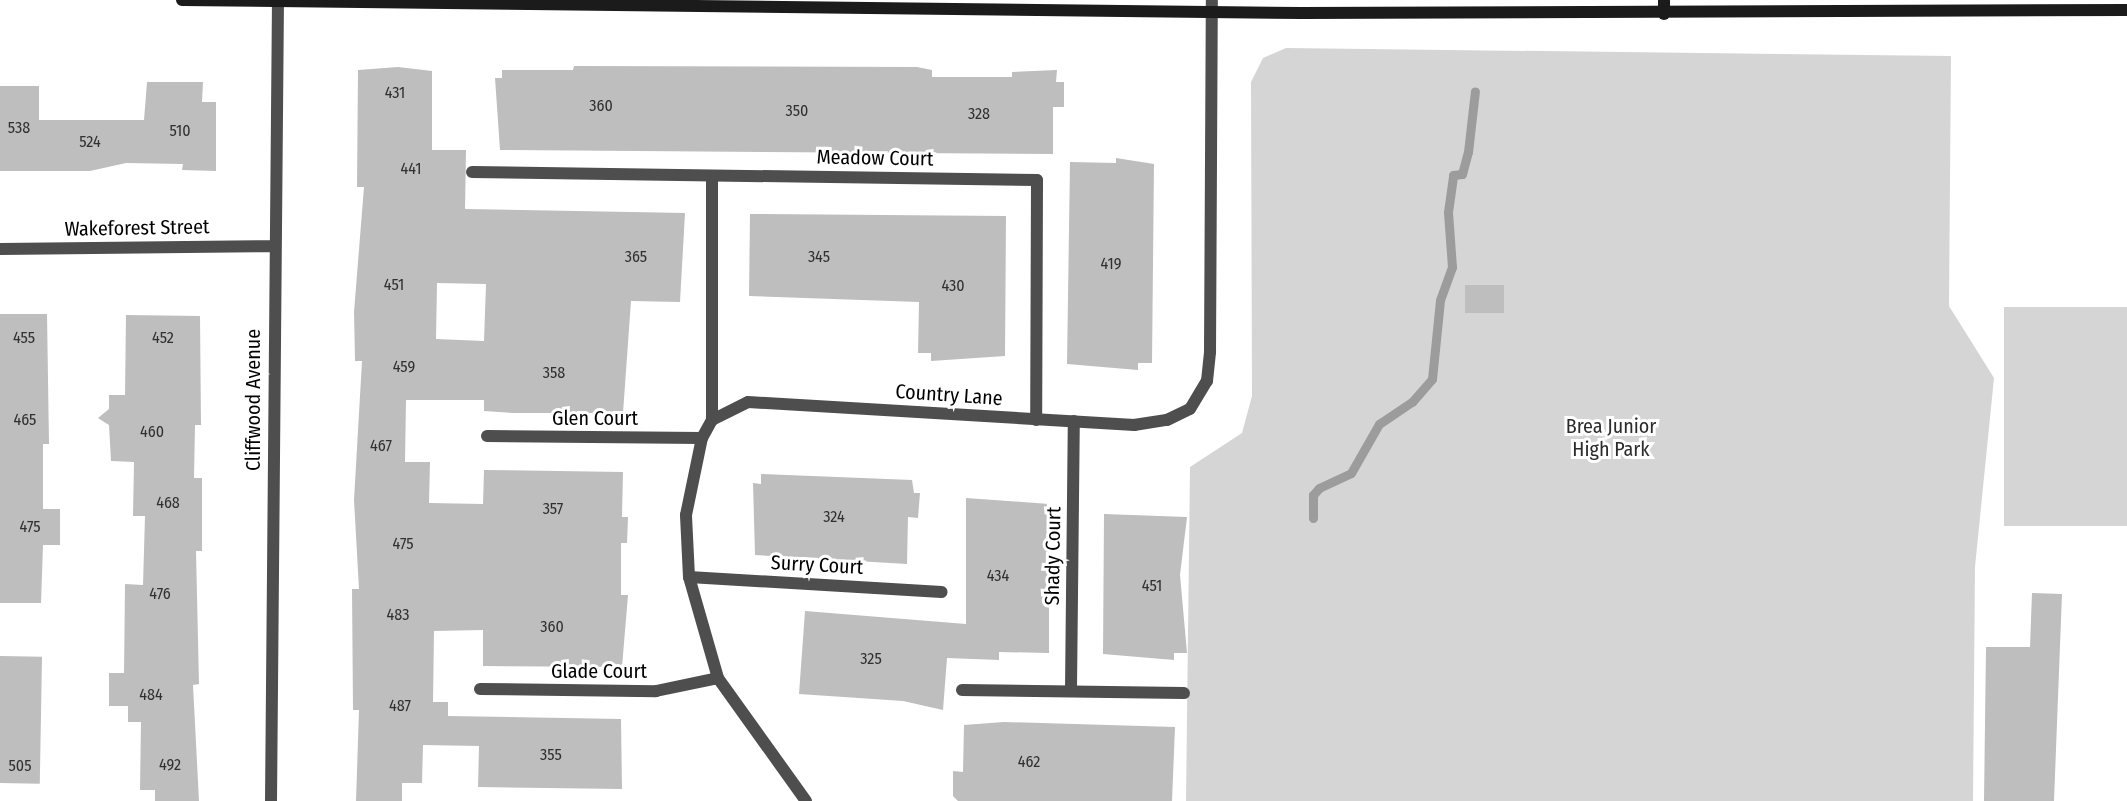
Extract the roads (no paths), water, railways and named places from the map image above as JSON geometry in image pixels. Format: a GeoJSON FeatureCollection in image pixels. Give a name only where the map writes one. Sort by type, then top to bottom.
{"type":"FeatureCollection","features":[{"type":"Feature","properties":{"kind":"main road"},"geometry":{"type":"LineString","coordinates":[[182,0],[1212,6],[1664,14],[2127,10]]}},
{"type":"Feature","properties":{"kind":"main road"},"geometry":{"type":"LineString","coordinates":[[1664,0],[1664,14]]}},
{"type":"Feature","properties":{"kind":"street","name":"Cliffwood Avenue"},"geometry":{"type":"LineString","coordinates":[[271,801],[273,246],[278,1]]}},
{"type":"Feature","properties":{"kind":"street","name":"Country Lane"},"geometry":{"type":"LineString","coordinates":[[712,420],[748,402],[1134,425],[1167,420],[1190,409],[1207,381],[1212,6]]}},
{"type":"Feature","properties":{"kind":"street","name":"Meadow Court"},"geometry":{"type":"LineString","coordinates":[[472,172],[1037,180],[1036,420]]}},
{"type":"Feature","properties":{"kind":"street"},"geometry":{"type":"LineString","coordinates":[[712,176],[712,420],[702,438],[686,515],[689,577],[718,678],[806,801]]}},
{"type":"Feature","properties":{"kind":"street","name":"Wakeforest Street"},"geometry":{"type":"LineString","coordinates":[[0,249],[273,246]]}},
{"type":"Feature","properties":{"kind":"street","name":"Shady Court"},"geometry":{"type":"LineString","coordinates":[[1071,690],[1074,421]]}},
{"type":"Feature","properties":{"kind":"street","name":"Glen Court"},"geometry":{"type":"LineString","coordinates":[[487,436],[702,438]]}},
{"type":"Feature","properties":{"kind":"street","name":"Surry Court"},"geometry":{"type":"LineString","coordinates":[[689,577],[942,592]]}},
{"type":"Feature","properties":{"kind":"street","name":"Glade Court"},"geometry":{"type":"LineString","coordinates":[[480,689],[656,691],[718,678]]}},
{"type":"Feature","properties":{"kind":"street"},"geometry":{"type":"LineString","coordinates":[[962,690],[1184,693]]}},
{"type":"Feature","properties":{"kind":"waterway"},"geometry":{"type":"LineString","coordinates":[[1313,518],[1313,495],[1319,488],[1351,473],[1379,424],[1412,402],[1432,379],[1440,300],[1452,267],[1448,212],[1453,175],[1462,174],[1468,152],[1475,91]]}},
{"type":"Feature","properties":{"kind":"park label","name":"Brea Junior High Park"},"geometry":{"type":"Point","coordinates":[1611,438]}}]}
